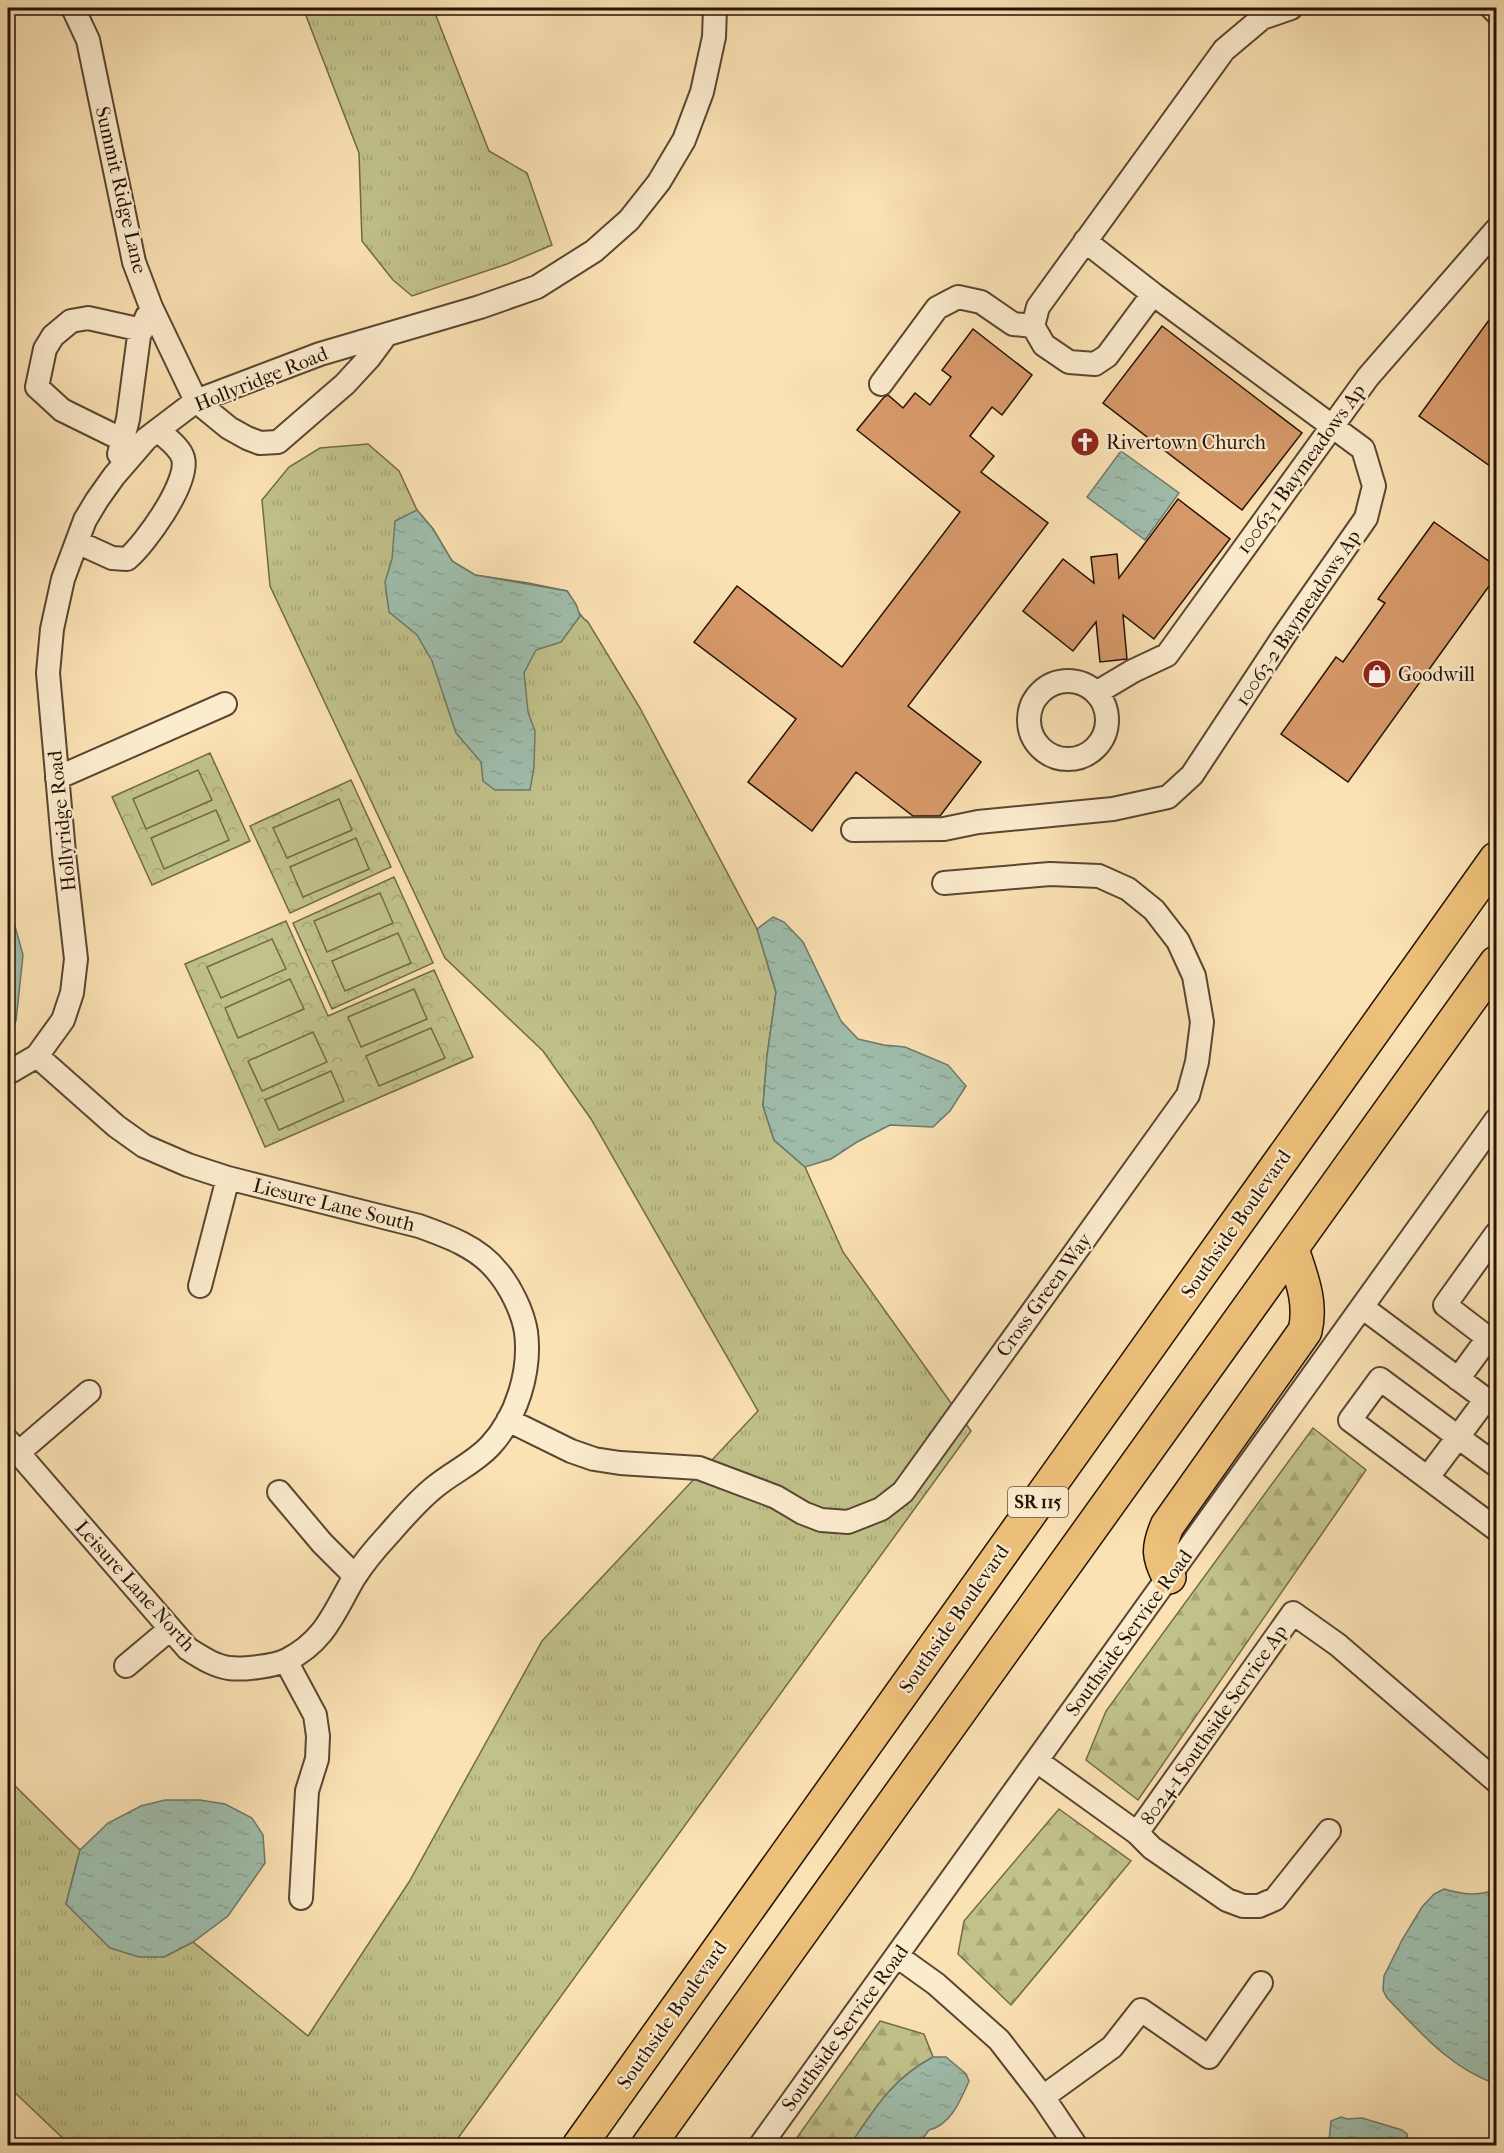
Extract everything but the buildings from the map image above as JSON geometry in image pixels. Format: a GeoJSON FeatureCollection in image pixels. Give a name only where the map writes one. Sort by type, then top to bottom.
{"type":"FeatureCollection","features":[{"type":"Feature","properties":{"kind":"highway","name":"Southside Boulevard"},"geometry":{"type":"LineString","coordinates":[[579,2145],[1497,859]]}},
{"type":"Feature","properties":{"kind":"highway","name":"SR 115"},"geometry":{"type":"LineString","coordinates":[[648,2145],[1497,963]]}},
{"type":"Feature","properties":{"kind":"highway"},"geometry":{"type":"LineString","coordinates":[[1169,1577],[1161,1562],[1160,1549],[1167,1526],[1305,1331],[1308,1316],[1307,1297],[1292,1250]]}},
{"type":"Feature","properties":{"kind":"street","name":"Summit Ridge Lane"},"geometry":{"type":"LineString","coordinates":[[73,8],[88,40],[134,262],[151,308],[196,401]]}},
{"type":"Feature","properties":{"kind":"street","name":"Hollyridge Road"},"geometry":{"type":"LineString","coordinates":[[8,1073],[37,1056],[63,1020],[72,993],[76,959],[48,673],[52,629],[63,579],[85,520],[114,476],[146,439],[196,401],[320,354],[537,287],[594,250],[630,220],[659,182],[684,140],[702,92],[714,37],[715,8]]}},
{"type":"Feature","properties":{"kind":"street"},"geometry":{"type":"LineString","coordinates":[[1153,294],[1107,356],[1095,364],[1069,362],[1044,345],[1033,326],[1038,307],[1224,50],[1262,18],[1291,8]]}},
{"type":"Feature","properties":{"kind":"street"},"geometry":{"type":"LineString","coordinates":[[1492,8],[1497,12]]}},
{"type":"Feature","properties":{"kind":"street","name":"10063-1 Baymeadows Ap"},"geometry":{"type":"LineString","coordinates":[[1096,693],[1133,671],[1167,655],[1368,377],[1497,230]]}},
{"type":"Feature","properties":{"kind":"street","name":"10063-2 Baymeadows Ap"},"geometry":{"type":"LineString","coordinates":[[853,830],[944,829],[978,822],[1113,809],[1168,797],[1192,775],[1285,634],[1366,518],[1374,486],[1363,449],[1085,241]]}},
{"type":"Feature","properties":{"kind":"street"},"geometry":{"type":"LineString","coordinates":[[881,384],[937,308],[958,297],[981,302],[1013,324],[1033,326]]}},
{"type":"Feature","properties":{"kind":"street"},"geometry":{"type":"LineString","coordinates":[[114,476],[128,419],[139,336],[151,308]]}},
{"type":"Feature","properties":{"kind":"street"},"geometry":{"type":"LineString","coordinates":[[123,440],[62,410],[37,387],[45,349],[52,336],[71,321],[88,318],[142,330]]}},
{"type":"Feature","properties":{"kind":"street"},"geometry":{"type":"LineString","coordinates":[[196,401],[229,428],[247,438],[260,443],[278,442],[345,384],[386,335]]}},
{"type":"Feature","properties":{"kind":"street"},"geometry":{"type":"LineString","coordinates":[[77,542],[112,558],[127,559],[145,540],[173,494],[182,474],[184,462],[182,454],[158,430]]}},
{"type":"Feature","properties":{"kind":"street"},"geometry":{"type":"LineString","coordinates":[[57,778],[225,704]]}},
{"type":"Feature","properties":{"kind":"street","name":"Cross Green Way"},"geometry":{"type":"LineString","coordinates":[[508,1420],[571,1451],[594,1459],[699,1468],[776,1497],[803,1513],[821,1520],[848,1522],[881,1509],[903,1492],[1188,1095],[1197,1062],[1202,1022],[1194,976],[1178,941],[1154,910],[1128,889],[1099,876],[1050,874],[944,883]]}},
{"type":"Feature","properties":{"kind":"street","name":"Liesure Lane South"},"geometry":{"type":"LineString","coordinates":[[37,1056],[116,1126],[144,1146],[188,1165],[228,1178],[419,1226],[447,1236],[476,1251],[497,1270],[516,1303],[526,1330],[527,1358],[522,1388],[508,1420]]}},
{"type":"Feature","properties":{"kind":"street","name":"Southside Service Road"},"geometry":{"type":"LineString","coordinates":[[760,2145],[1497,1120]]}},
{"type":"Feature","properties":{"kind":"street"},"geometry":{"type":"LineString","coordinates":[[200,1286],[228,1178]]}},
{"type":"Feature","properties":{"kind":"street"},"geometry":{"type":"LineString","coordinates":[[1458,1379],[1492,1332],[1445,1305],[1497,1234]]}},
{"type":"Feature","properties":{"kind":"street"},"geometry":{"type":"LineString","coordinates":[[1362,1307],[1491,1403],[1458,1437],[1428,1478]]}},
{"type":"Feature","properties":{"kind":"street"},"geometry":{"type":"LineString","coordinates":[[1497,1465],[1380,1379],[1350,1420],[1497,1529]]}},
{"type":"Feature","properties":{"kind":"street"},"geometry":{"type":"LineString","coordinates":[[13,1447],[89,1392]]}},
{"type":"Feature","properties":{"kind":"street","name":"Leisure Lane North"},"geometry":{"type":"LineString","coordinates":[[13,1447],[188,1649],[207,1661],[230,1668],[262,1666],[286,1661],[315,1642],[330,1622],[355,1576],[403,1517],[436,1486],[470,1463],[491,1445],[508,1420]]}},
{"type":"Feature","properties":{"kind":"street"},"geometry":{"type":"LineString","coordinates":[[279,1492],[322,1543],[355,1576]]}},
{"type":"Feature","properties":{"kind":"street","name":"8024-1 Southside Service Ap"},"geometry":{"type":"LineString","coordinates":[[1037,1761],[1137,1833],[1293,1613],[1338,1645],[1497,1782]]}},
{"type":"Feature","properties":{"kind":"street"},"geometry":{"type":"LineString","coordinates":[[126,1666],[170,1629]]}},
{"type":"Feature","properties":{"kind":"street"},"geometry":{"type":"LineString","coordinates":[[286,1661],[315,1715],[318,1736],[317,1759],[307,1791],[301,1898]]}},
{"type":"Feature","properties":{"kind":"street"},"geometry":{"type":"LineString","coordinates":[[1137,1833],[1152,1848],[1227,1900],[1244,1906],[1259,1906],[1275,1899],[1329,1831]]}},
{"type":"Feature","properties":{"kind":"street"},"geometry":{"type":"LineString","coordinates":[[897,1956],[936,1984],[999,2040],[1076,2145]]}},
{"type":"Feature","properties":{"kind":"street"},"geometry":{"type":"LineString","coordinates":[[1043,2097],[1112,2047],[1141,2010],[1209,2057],[1261,1983]]}},
{"type":"Feature","properties":{"kind":"green space"},"geometry":{"type":"Polygon","coordinates":[[[303,8],[433,8],[489,151],[527,173],[552,245],[507,264],[412,296],[393,280],[362,241],[359,153],[303,8]]]}},
{"type":"Feature","properties":{"kind":"green space"},"geometry":{"type":"Polygon","coordinates":[[[368,444],[399,471],[417,510],[433,529],[452,561],[475,575],[567,591],[578,612],[588,622],[640,708],[757,929],[776,992],[763,1106],[774,1140],[805,1167],[843,1252],[971,1431],[453,2145],[70,2145],[8,2086],[8,1779],[80,1850],[66,1904],[164,1957],[193,1942],[308,2036],[409,1882],[542,1641],[758,1411],[591,1119],[543,1051],[445,958],[270,586],[262,500],[289,467],[320,448],[368,444]]]}},
{"type":"Feature","properties":{"kind":"green space"},"geometry":{"type":"Polygon","coordinates":[[[210,753],[250,841],[152,885],[112,797],[210,753]]]}},
{"type":"Feature","properties":{"kind":"green space"},"geometry":{"type":"Polygon","coordinates":[[[198,770],[212,800],[146,829],[133,799],[198,770]]]}},
{"type":"Feature","properties":{"kind":"green space"},"geometry":{"type":"Polygon","coordinates":[[[351,780],[391,867],[290,913],[250,826],[351,780]]]}},
{"type":"Feature","properties":{"kind":"green space"},"geometry":{"type":"Polygon","coordinates":[[[339,799],[352,830],[287,858],[273,828],[339,799]]]}},
{"type":"Feature","properties":{"kind":"green space"},"geometry":{"type":"Polygon","coordinates":[[[216,810],[229,840],[164,869],[151,838],[216,810]]]}},
{"type":"Feature","properties":{"kind":"green space"},"geometry":{"type":"Polygon","coordinates":[[[356,838],[369,869],[303,897],[290,867],[356,838]]]}},
{"type":"Feature","properties":{"kind":"green space"},"geometry":{"type":"Polygon","coordinates":[[[394,877],[433,963],[332,1009],[293,923],[394,877]]]}},
{"type":"Feature","properties":{"kind":"green space"},"geometry":{"type":"Polygon","coordinates":[[[380,893],[393,923],[327,952],[314,921],[380,893]]]}},
{"type":"Feature","properties":{"kind":"green space"},"geometry":{"type":"Polygon","coordinates":[[[286,921],[328,1016],[434,970],[473,1057],[265,1147],[185,964],[286,921]]]}},
{"type":"Feature","properties":{"kind":"green space"},"geometry":{"type":"Polygon","coordinates":[[[398,933],[411,963],[345,991],[332,961],[398,933]]]}},
{"type":"Feature","properties":{"kind":"green space"},"geometry":{"type":"Polygon","coordinates":[[[272,939],[286,969],[221,998],[207,967],[272,939]]]}},
{"type":"Feature","properties":{"kind":"green space"},"geometry":{"type":"Polygon","coordinates":[[[290,979],[304,1009],[238,1038],[225,1008],[290,979]]]}},
{"type":"Feature","properties":{"kind":"green space"},"geometry":{"type":"Polygon","coordinates":[[[414,989],[427,1019],[361,1047],[348,1017],[414,989]]]}},
{"type":"Feature","properties":{"kind":"green space"},"geometry":{"type":"Polygon","coordinates":[[[431,1028],[445,1058],[379,1086],[366,1056],[431,1028]]]}},
{"type":"Feature","properties":{"kind":"green space"},"geometry":{"type":"Polygon","coordinates":[[[313,1032],[327,1062],[262,1091],[248,1061],[313,1032]]]}},
{"type":"Feature","properties":{"kind":"green space"},"geometry":{"type":"Polygon","coordinates":[[[331,1071],[344,1101],[279,1130],[265,1100],[331,1071]]]}},
{"type":"Feature","properties":{"kind":"green space"},"geometry":{"type":"Polygon","coordinates":[[[1313,1428],[1366,1470],[1138,1800],[1086,1760],[1106,1711],[1313,1428]]]}},
{"type":"Feature","properties":{"kind":"green space"},"geometry":{"type":"Polygon","coordinates":[[[1059,1809],[1131,1861],[1011,2005],[958,1954],[964,1921],[1059,1809]]]}},
{"type":"Feature","properties":{"kind":"green space"},"geometry":{"type":"Polygon","coordinates":[[[880,2021],[924,2034],[933,2057],[895,2085],[876,2107],[850,2145],[791,2146],[880,2021]]]}},
{"type":"Feature","properties":{"kind":"water"},"geometry":{"type":"Polygon","coordinates":[[[1121,451],[1179,493],[1145,540],[1087,497],[1121,451]]]}},
{"type":"Feature","properties":{"kind":"water"},"geometry":{"type":"Polygon","coordinates":[[[417,510],[433,529],[452,561],[475,575],[567,591],[576,604],[580,616],[561,642],[536,650],[524,673],[528,712],[535,731],[534,767],[530,790],[495,790],[483,781],[481,762],[456,733],[432,661],[417,635],[389,612],[385,582],[392,559],[395,521],[417,510]]]}},
{"type":"Feature","properties":{"kind":"water"},"geometry":{"type":"Polygon","coordinates":[[[8,901],[23,955],[16,1021],[8,1032],[8,901]]]}},
{"type":"Feature","properties":{"kind":"water"},"geometry":{"type":"Polygon","coordinates":[[[773,917],[784,922],[803,942],[841,1021],[858,1039],[905,1047],[948,1065],[966,1086],[950,1111],[933,1127],[890,1125],[831,1159],[805,1167],[774,1140],[763,1106],[776,992],[757,929],[773,917]]]}},
{"type":"Feature","properties":{"kind":"water"},"geometry":{"type":"Polygon","coordinates":[[[165,1800],[200,1800],[225,1804],[252,1818],[263,1835],[265,1863],[228,1916],[193,1942],[164,1957],[139,1957],[110,1948],[66,1904],[80,1850],[108,1823],[141,1806],[165,1800]]]}},
{"type":"Feature","properties":{"kind":"water"},"geometry":{"type":"Polygon","coordinates":[[[1444,1889],[1470,1894],[1496,1890],[1496,2084],[1464,2069],[1450,2059],[1411,2024],[1387,1998],[1383,1990],[1384,1976],[1402,1940],[1422,1907],[1434,1894],[1444,1889]]]}},
{"type":"Feature","properties":{"kind":"water"},"geometry":{"type":"Polygon","coordinates":[[[933,2057],[946,2057],[966,2074],[969,2081],[959,2103],[949,2117],[937,2127],[929,2130],[918,2145],[850,2145],[885,2095],[906,2075],[933,2057]]]}},
{"type":"Feature","properties":{"kind":"water"},"geometry":{"type":"Polygon","coordinates":[[[1341,2117],[1362,2118],[1402,2130],[1407,2134],[1408,2145],[1327,2145],[1331,2121],[1341,2117]]]}},
{"type":"Feature","properties":{"kind":"place","name":"Rivertown Church"},"geometry":{"type":"Point","coordinates":[1085,442]}},
{"type":"Feature","properties":{"kind":"place","name":"Goodwill"},"geometry":{"type":"Point","coordinates":[1377,674]}}]}
